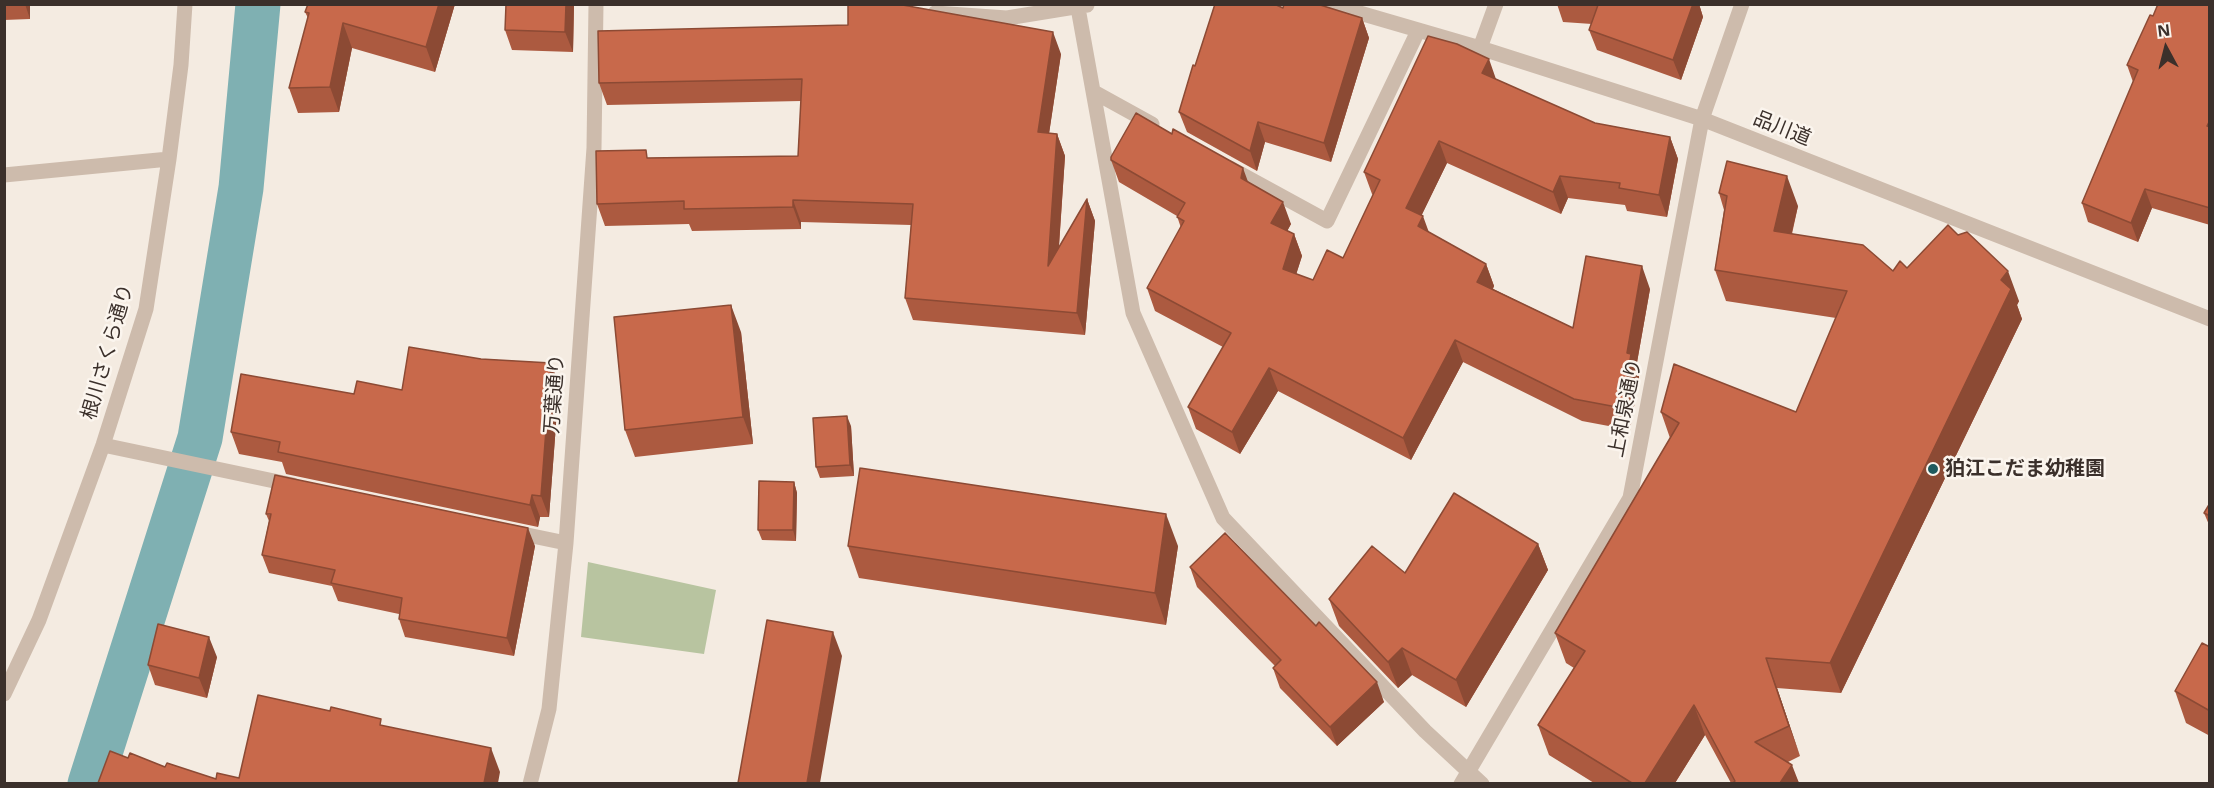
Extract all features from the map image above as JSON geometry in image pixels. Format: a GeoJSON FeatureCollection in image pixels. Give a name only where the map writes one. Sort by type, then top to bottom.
{"type":"FeatureCollection","features":[{"type":"Feature","properties":{"kind":"street","name":"根川さくら通り"},"geometry":{"type":"LineString","coordinates":[[4,694],[39,620],[103,445],[146,309],[170,159],[185,4]]}},
{"type":"Feature","properties":{"kind":"street","name":"万葉通り"},"geometry":{"type":"LineString","coordinates":[[530,783],[549,709],[566,543],[594,148],[596,4]]}},
{"type":"Feature","properties":{"kind":"street","name":"品川道"},"geometry":{"type":"LineString","coordinates":[[1329,4],[1480,48],[1702,119],[2210,319]]}},
{"type":"Feature","properties":{"kind":"street"},"geometry":{"type":"LineString","coordinates":[[1480,48],[1496,4]]}},
{"type":"Feature","properties":{"kind":"street","name":"上和泉通り"},"geometry":{"type":"LineString","coordinates":[[1464,777],[1630,498],[1702,119],[1742,4]]}},
{"type":"Feature","properties":{"kind":"street"},"geometry":{"type":"LineString","coordinates":[[919,13],[1007,18],[1083,6],[1094,92],[1133,313],[1223,518],[1425,732],[1464,777],[1482,783]]}},
{"type":"Feature","properties":{"kind":"street"},"geometry":{"type":"LineString","coordinates":[[1215,160],[1327,221],[1418,31]]}},
{"type":"Feature","properties":{"kind":"street"},"geometry":{"type":"LineString","coordinates":[[1094,92],[1165,131]]}},
{"type":"Feature","properties":{"kind":"street"},"geometry":{"type":"LineString","coordinates":[[4,175],[170,159]]}},
{"type":"Feature","properties":{"kind":"street"},"geometry":{"type":"LineString","coordinates":[[103,445],[303,487]]}},
{"type":"Feature","properties":{"kind":"street"},"geometry":{"type":"LineString","coordinates":[[497,528],[566,543]]}},
{"type":"Feature","properties":{"kind":"green space"},"geometry":{"type":"Polygon","coordinates":[[[588,562],[716,590],[704,654],[581,637],[588,562]]]}},
{"type":"Feature","properties":{"kind":"building"},"geometry":{"type":"Polygon","coordinates":[[[308,4],[439,4],[426,47],[343,23],[330,87],[289,88],[309,13],[305,12],[308,4]]]}},
{"type":"Feature","properties":{"kind":"building"},"geometry":{"type":"Polygon","coordinates":[[[506,4],[566,4],[565,32],[505,30],[506,4]]]}},
{"type":"Feature","properties":{"kind":"building"},"geometry":{"type":"Polygon","coordinates":[[[848,4],[897,4],[1053,32],[1038,132],[1057,134],[1048,266],[1087,199],[1077,313],[905,298],[913,204],[793,200],[793,207],[684,209],[684,201],[597,204],[596,151],[646,150],[647,158],[798,156],[802,79],[599,83],[598,31],[848,25],[848,4]]]}},
{"type":"Feature","properties":{"kind":"building"},"geometry":{"type":"Polygon","coordinates":[[[1215,4],[1274,4],[1283,8],[1284,4],[1317,4],[1362,18],[1324,143],[1258,122],[1250,151],[1179,112],[1215,4]]]}},
{"type":"Feature","properties":{"kind":"building"},"geometry":{"type":"Polygon","coordinates":[[[1595,4],[1693,4],[1673,60],[1589,30],[1598,5],[1595,4]]]}},
{"type":"Feature","properties":{"kind":"building"},"geometry":{"type":"Polygon","coordinates":[[[2158,4],[2210,4],[2210,120],[2207,126],[2210,127],[2210,208],[2145,189],[2131,223],[2082,203],[2138,70],[2127,65],[2150,15],[2153,16],[2158,4]]]}},
{"type":"Feature","properties":{"kind":"building"},"geometry":{"type":"Polygon","coordinates":[[[1428,36],[1457,44],[1489,59],[1482,73],[1595,123],[1670,137],[1659,195],[1619,188],[1620,183],[1560,176],[1553,192],[1439,141],[1406,208],[1423,216],[1418,226],[1486,264],[1477,282],[1573,328],[1586,256],[1642,266],[1627,353],[1631,354],[1622,408],[1574,399],[1455,340],[1403,438],[1269,368],[1232,432],[1188,407],[1231,333],[1147,288],[1184,221],[1177,217],[1185,203],[1111,160],[1136,113],[1172,134],[1173,129],[1243,168],[1241,178],[1283,202],[1271,223],[1294,234],[1283,269],[1313,280],[1327,250],[1343,258],[1380,180],[1364,172],[1428,36]]]}},
{"type":"Feature","properties":{"kind":"building"},"geometry":{"type":"Polygon","coordinates":[[[1727,161],[1787,176],[1774,231],[1863,245],[1893,271],[1900,261],[1907,268],[1948,225],[1958,235],[1967,232],[2008,271],[2001,280],[2011,289],[1830,663],[1766,658],[1789,726],[1755,742],[1792,765],[1780,783],[1733,783],[1735,781],[1694,705],[1645,783],[1632,783],[1538,725],[1585,651],[1555,633],[1679,423],[1661,412],[1674,364],[1796,412],[1847,291],[1715,270],[1727,196],[1719,193],[1727,161]]]}},
{"type":"Feature","properties":{"kind":"building"},"geometry":{"type":"Polygon","coordinates":[[[731,305],[743,417],[625,430],[614,317],[731,305]]]}},
{"type":"Feature","properties":{"kind":"building"},"geometry":{"type":"Polygon","coordinates":[[[409,347],[481,359],[551,363],[541,496],[532,495],[530,505],[278,452],[280,442],[231,432],[241,374],[354,394],[357,381],[402,390],[409,347]]]}},
{"type":"Feature","properties":{"kind":"building"},"geometry":{"type":"Polygon","coordinates":[[[847,416],[850,465],[816,467],[813,418],[847,416]]]}},
{"type":"Feature","properties":{"kind":"building"},"geometry":{"type":"Polygon","coordinates":[[[860,468],[1166,514],[1155,593],[848,546],[860,468]]]}},
{"type":"Feature","properties":{"kind":"building"},"geometry":{"type":"Polygon","coordinates":[[[275,475],[528,528],[507,638],[399,619],[402,598],[331,583],[335,570],[262,555],[271,514],[266,514],[275,475]]]}},
{"type":"Feature","properties":{"kind":"building"},"geometry":{"type":"Polygon","coordinates":[[[759,481],[794,482],[793,530],[758,530],[759,481]]]}},
{"type":"Feature","properties":{"kind":"building"},"geometry":{"type":"Polygon","coordinates":[[[1454,493],[1538,544],[1456,680],[1402,648],[1388,662],[1329,599],[1372,546],[1405,573],[1454,493]]]}},
{"type":"Feature","properties":{"kind":"building"},"geometry":{"type":"Polygon","coordinates":[[[2210,503],[2210,516],[2204,513],[2210,503]]]}},
{"type":"Feature","properties":{"kind":"building"},"geometry":{"type":"Polygon","coordinates":[[[1225,533],[1316,626],[1319,622],[1377,682],[1330,727],[1273,668],[1281,660],[1190,567],[1225,533]]]}},
{"type":"Feature","properties":{"kind":"building"},"geometry":{"type":"Polygon","coordinates":[[[767,620],[833,632],[807,783],[738,783],[767,620]]]}},
{"type":"Feature","properties":{"kind":"building"},"geometry":{"type":"Polygon","coordinates":[[[158,624],[209,637],[199,678],[148,665],[158,624]]]}},
{"type":"Feature","properties":{"kind":"building"},"geometry":{"type":"Polygon","coordinates":[[[2202,643],[2210,647],[2210,711],[2175,691],[2202,643]]]}},
{"type":"Feature","properties":{"kind":"building"},"geometry":{"type":"Polygon","coordinates":[[[258,695],[330,711],[331,707],[381,719],[380,725],[491,748],[484,783],[98,783],[110,751],[128,758],[130,753],[165,767],[167,763],[216,779],[217,773],[239,778],[258,695]]]}},
{"type":"Feature","properties":{"kind":"waterway"},"geometry":{"type":"LineString","coordinates":[[90,784],[200,438],[241,188],[258,4]]}},
{"type":"Feature","properties":{"kind":"place","name":"狛江こだま幼稚園"},"geometry":{"type":"Point","coordinates":[1933,469]}}]}
